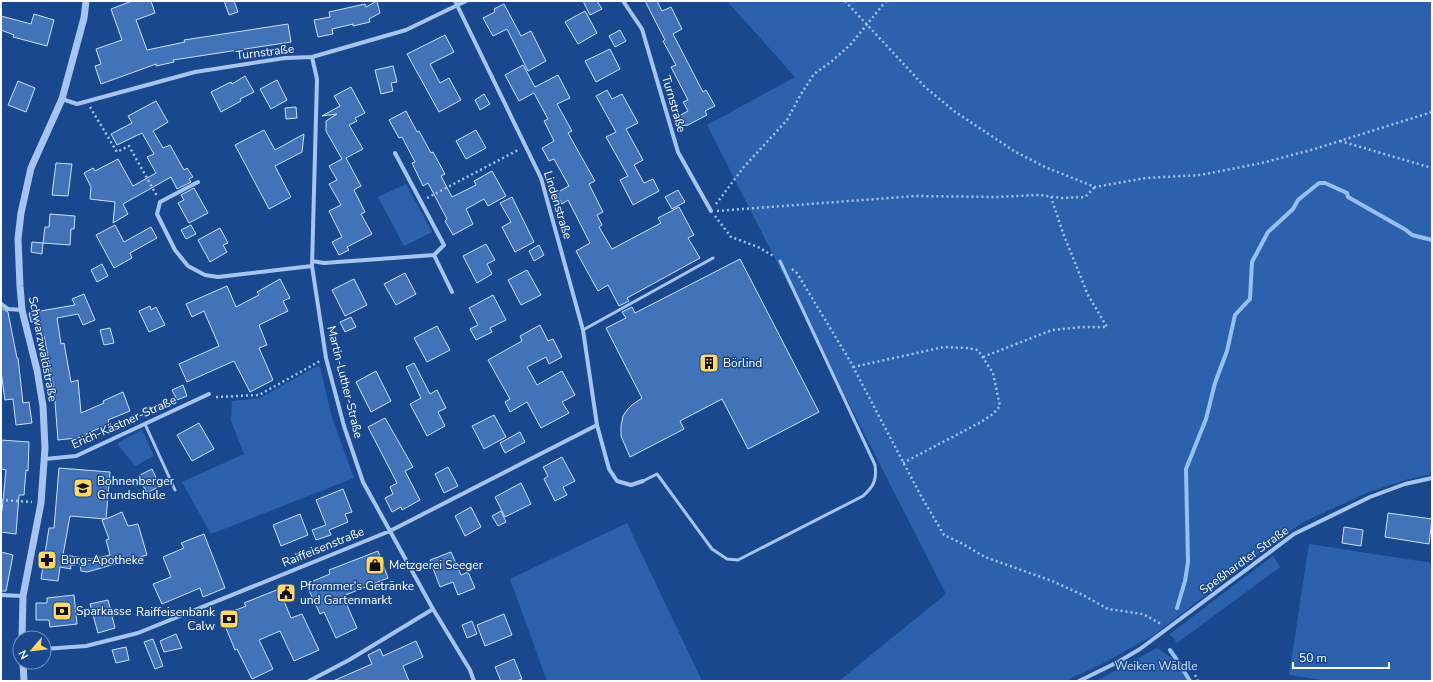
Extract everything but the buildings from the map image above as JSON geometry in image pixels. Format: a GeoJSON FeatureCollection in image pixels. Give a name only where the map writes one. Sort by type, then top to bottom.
{"type":"FeatureCollection","features":[{"type":"Feature","properties":{"kind":"street","name":"Schwarzwaldstraße"},"geometry":{"type":"LineString","coordinates":[[22,630],[23,596],[41,503],[45,458],[43,406],[37,370],[22,310],[18,239],[21,213],[31,168],[62,99],[84,18],[86,1]]}},
{"type":"Feature","properties":{"kind":"street","name":"Turnstraße"},"geometry":{"type":"LineString","coordinates":[[62,99],[77,104],[195,72],[285,58],[312,57],[406,30],[457,3],[466,1]]}},
{"type":"Feature","properties":{"kind":"street","name":"Turnstraße"},"geometry":{"type":"LineString","coordinates":[[623,1],[642,29],[678,152],[711,211]]}},
{"type":"Feature","properties":{"kind":"street","name":"Lindenstraße"},"geometry":{"type":"LineString","coordinates":[[457,3],[541,178],[583,330],[597,425],[608,469],[617,481],[631,485],[643,481]]}},
{"type":"Feature","properties":{"kind":"street","name":"Martin-Luther-Straße"},"geometry":{"type":"LineString","coordinates":[[312,57],[317,79],[312,264],[326,358],[344,426],[363,482],[433,609],[470,670],[474,681]]}},
{"type":"Feature","properties":{"kind":"street"},"geometry":{"type":"LineString","coordinates":[[198,182],[160,202],[157,214],[175,250],[188,266],[204,275],[218,277],[312,264],[434,255],[444,245],[422,201],[395,153]]}},
{"type":"Feature","properties":{"kind":"street"},"geometry":{"type":"LineString","coordinates":[[434,255],[452,292]]}},
{"type":"Feature","properties":{"kind":"street"},"geometry":{"type":"LineString","coordinates":[[1,304],[8,309],[22,310]]}},
{"type":"Feature","properties":{"kind":"street","name":"Erich-Kästner-Straße"},"geometry":{"type":"LineString","coordinates":[[45,458],[76,456],[209,394]]}},
{"type":"Feature","properties":{"kind":"street","name":"Raiffeisenstraße"},"geometry":{"type":"LineString","coordinates":[[52,648],[86,646],[138,633],[390,531],[597,425]]}},
{"type":"Feature","properties":{"kind":"street","name":"Speßhardter Straße"},"geometry":{"type":"LineString","coordinates":[[1079,681],[1118,662],[1140,649],[1294,534],[1370,497],[1406,484],[1432,478]]}},
{"type":"Feature","properties":{"kind":"street"},"geometry":{"type":"LineString","coordinates":[[1,595],[23,596]]}},
{"type":"Feature","properties":{"kind":"street"},"geometry":{"type":"LineString","coordinates":[[309,681],[349,660],[433,609]]}},
{"type":"Feature","properties":{"kind":"street"},"geometry":{"type":"LineString","coordinates":[[23,670],[24,681]]}},
{"type":"Feature","properties":{"kind":"lane"},"geometry":{"type":"LineString","coordinates":[[583,330],[713,258]]}},
{"type":"Feature","properties":{"kind":"lane"},"geometry":{"type":"LineString","coordinates":[[643,481],[658,474],[712,549],[727,559],[738,560],[863,496],[871,489],[876,476],[875,465],[780,261]]}},
{"type":"Feature","properties":{"kind":"lane"},"geometry":{"type":"LineString","coordinates":[[145,424],[175,490]]}},
{"type":"Feature","properties":{"kind":"path"},"geometry":{"type":"LineString","coordinates":[[845,1],[925,87],[954,111],[1014,151],[1045,167],[1095,187],[1146,178],[1200,175],[1262,163],[1311,150],[1432,112]]}},
{"type":"Feature","properties":{"kind":"path"},"geometry":{"type":"LineString","coordinates":[[711,211],[743,168],[787,120],[800,94],[814,74],[832,61],[851,44],[886,1]]}},
{"type":"Feature","properties":{"kind":"path"},"geometry":{"type":"LineString","coordinates":[[87,102],[94,117],[118,152],[129,146],[160,202]]}},
{"type":"Feature","properties":{"kind":"path"},"geometry":{"type":"LineString","coordinates":[[1339,141],[1432,168]]}},
{"type":"Feature","properties":{"kind":"path"},"geometry":{"type":"LineString","coordinates":[[422,201],[526,146]]}},
{"type":"Feature","properties":{"kind":"path"},"geometry":{"type":"LineString","coordinates":[[711,211],[915,196],[996,197],[1038,195],[1061,198],[1085,197],[1095,187]]}},
{"type":"Feature","properties":{"kind":"path"},"geometry":{"type":"LineString","coordinates":[[983,357],[1052,330],[1083,327],[1107,327],[1088,296],[1063,233],[1052,197]]}},
{"type":"Feature","properties":{"kind":"path"},"geometry":{"type":"LineString","coordinates":[[711,211],[731,237],[758,247],[797,273],[853,367],[903,463],[944,535],[985,557],[1052,581],[1083,594],[1108,609],[1143,614],[1168,628]]}},
{"type":"Feature","properties":{"kind":"path"},"geometry":{"type":"LineString","coordinates":[[853,367],[944,347],[978,350],[993,373],[999,395],[1000,406],[993,414],[981,422],[903,463]]}},
{"type":"Feature","properties":{"kind":"path"},"geometry":{"type":"LineString","coordinates":[[209,394],[216,397],[259,395],[326,358]]}},
{"type":"Feature","properties":{"kind":"path"},"geometry":{"type":"LineString","coordinates":[[1,500],[41,503]]}},
{"type":"Feature","properties":{"kind":"path"},"geometry":{"type":"LineString","coordinates":[[1195,675],[1198,681]]}},
{"type":"Feature","properties":{"kind":"green space"},"geometry":{"type":"Polygon","coordinates":[[[727,1],[1432,1],[1432,474],[1405,480],[1369,492],[1305,521],[1272,544],[1154,635],[1102,664],[1065,681],[839,681],[946,594],[707,125],[795,77],[727,1]]]}},
{"type":"Feature","properties":{"kind":"green space"},"geometry":{"type":"Polygon","coordinates":[[[406,184],[432,232],[404,246],[378,197],[406,184]]]}},
{"type":"Feature","properties":{"kind":"green space"},"geometry":{"type":"Polygon","coordinates":[[[317,366],[320,367],[332,418],[354,478],[211,534],[182,482],[244,454],[231,421],[232,401],[260,398],[317,366]]]}},
{"type":"Feature","properties":{"kind":"green space"},"geometry":{"type":"Polygon","coordinates":[[[142,430],[154,456],[135,466],[118,445],[119,442],[142,430]]]}},
{"type":"Feature","properties":{"kind":"green space"},"geometry":{"type":"Polygon","coordinates":[[[627,523],[702,681],[547,681],[510,579],[627,523]]]}},
{"type":"Feature","properties":{"kind":"green space"},"geometry":{"type":"Polygon","coordinates":[[[1309,544],[1432,563],[1432,681],[1330,681],[1289,675],[1309,544]]]}},
{"type":"Feature","properties":{"kind":"green space"},"geometry":{"type":"Polygon","coordinates":[[[1273,556],[1280,567],[1177,643],[1170,634],[1273,556]]]}},
{"type":"Feature","properties":{"kind":"green space","name":"Weiken Wäldle"},"geometry":{"type":"Polygon","coordinates":[[[1157,648],[1179,663],[1190,681],[1096,681],[1157,648]]]}},
{"type":"Feature","properties":{"kind":"waterway"},"geometry":{"type":"LineString","coordinates":[[1177,608],[1185,581],[1188,562],[1186,469],[1206,419],[1215,383],[1227,351],[1235,315],[1250,299],[1252,262],[1268,232],[1293,209],[1298,200],[1319,183],[1325,183],[1347,193],[1348,197],[1406,230],[1412,235],[1432,240]]}},
{"type":"Feature","properties":{"kind":"waterway"},"geometry":{"type":"LineString","coordinates":[[1170,650],[1190,681]]}},
{"type":"Feature","properties":{"kind":"place","name":"Börlind"},"geometry":{"type":"Point","coordinates":[709,363]}},
{"type":"Feature","properties":{"kind":"place","name":"Bohnenberger Grundschule"},"geometry":{"type":"Point","coordinates":[83,488]}},
{"type":"Feature","properties":{"kind":"place","name":"Burg-Apotheke"},"geometry":{"type":"Point","coordinates":[47,560]}},
{"type":"Feature","properties":{"kind":"place","name":"Metzgerei Seeger"},"geometry":{"type":"Point","coordinates":[375,565]}},
{"type":"Feature","properties":{"kind":"place","name":"Pfrommer's Getränke und Gartenmarkt"},"geometry":{"type":"Point","coordinates":[286,593]}},
{"type":"Feature","properties":{"kind":"place","name":"Sparkasse"},"geometry":{"type":"Point","coordinates":[62,611]}},
{"type":"Feature","properties":{"kind":"place","name":"Raiffeisenbank Calw"},"geometry":{"type":"Point","coordinates":[229,619]}}]}
